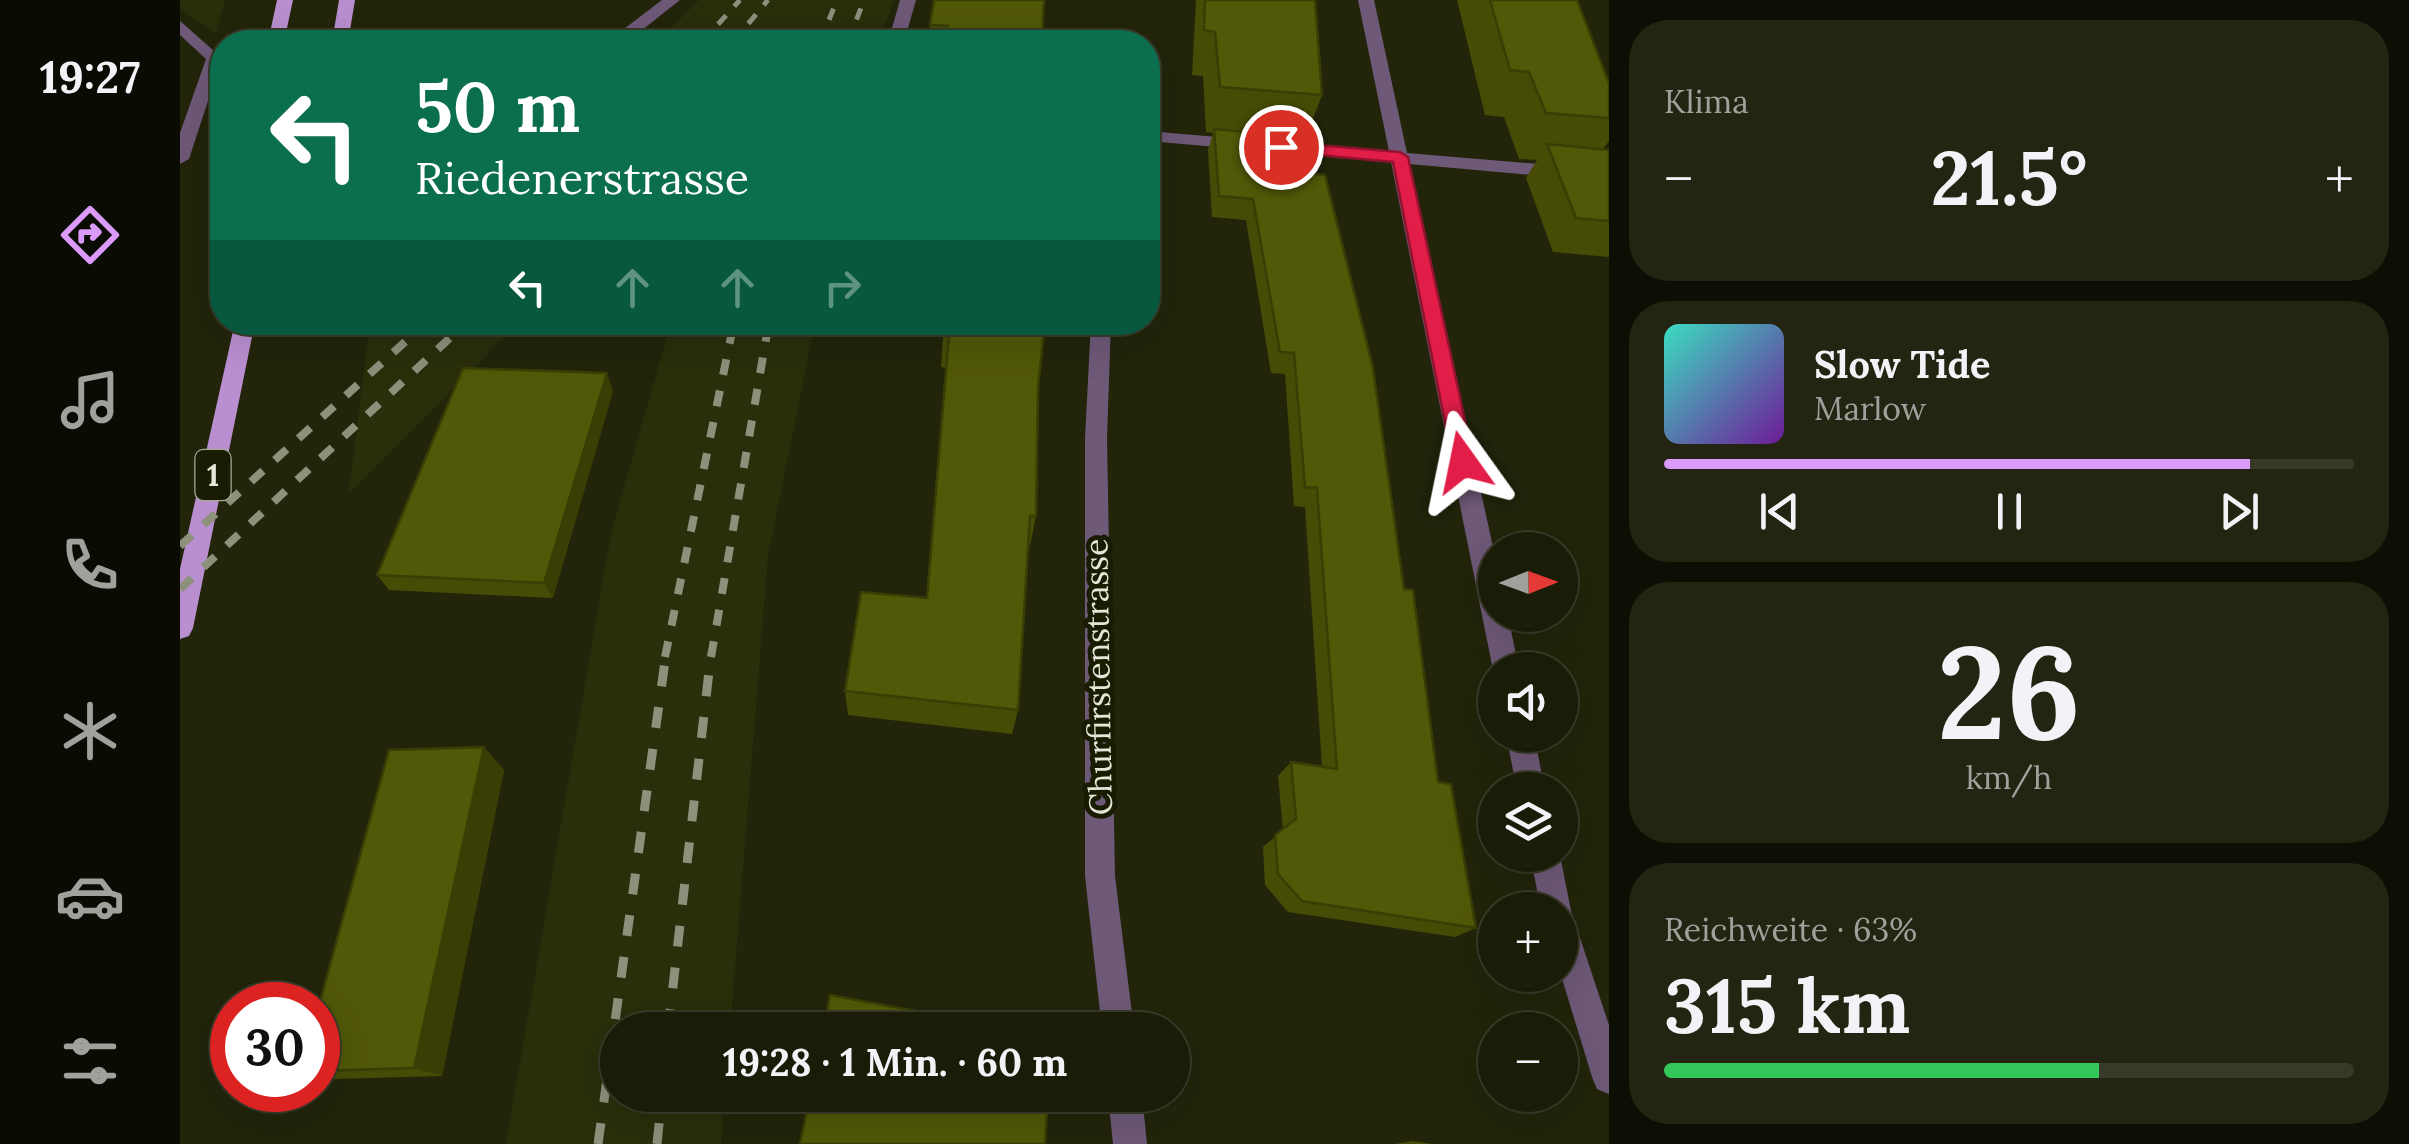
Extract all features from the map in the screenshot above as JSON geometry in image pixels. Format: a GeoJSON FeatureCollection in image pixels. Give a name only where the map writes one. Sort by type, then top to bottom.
{"type":"FeatureCollection","features":[{"type":"Feature","properties":{"kind":"main road"},"geometry":{"type":"LineString","coordinates":[[279,30],[285,0]]}},
{"type":"Feature","properties":{"kind":"main road"},"geometry":{"type":"LineString","coordinates":[[342,30],[348,0]]}},
{"type":"Feature","properties":{"kind":"main road","name":"1"},"geometry":{"type":"LineString","coordinates":[[180,628],[243,335]]}},
{"type":"Feature","properties":{"kind":"street"},"geometry":{"type":"LineString","coordinates":[[633,30],[672,0]]}},
{"type":"Feature","properties":{"kind":"street"},"geometry":{"type":"LineString","coordinates":[[899,30],[908,0]]}},
{"type":"Feature","properties":{"kind":"street"},"geometry":{"type":"LineString","coordinates":[[1366,0],[1478,533]]}},
{"type":"Feature","properties":{"kind":"street"},"geometry":{"type":"LineString","coordinates":[[180,26],[210,54]]}},
{"type":"Feature","properties":{"kind":"street"},"geometry":{"type":"LineString","coordinates":[[180,159],[210,70]]}},
{"type":"Feature","properties":{"kind":"street"},"geometry":{"type":"LineString","coordinates":[[1160,137],[1609,176]]}},
{"type":"Feature","properties":{"kind":"street","name":"Churfirstenstrasse"},"geometry":{"type":"LineString","coordinates":[[1100,335],[1096,438],[1100,876],[1116,1012]]}},
{"type":"Feature","properties":{"kind":"street"},"geometry":{"type":"LineString","coordinates":[[1578,979],[1609,1078]]}},
{"type":"Feature","properties":{"kind":"street"},"geometry":{"type":"LineString","coordinates":[[1127,1112],[1130,1144]]}},
{"type":"Feature","properties":{"kind":"shaded area"},"geometry":{"type":"Polygon","coordinates":[[[180,0],[225,0],[217,30],[210,30],[180,8],[180,0]]]}},
{"type":"Feature","properties":{"kind":"shaded area"},"geometry":{"type":"Polygon","coordinates":[[[699,0],[894,0],[883,30],[669,30],[699,0]]]}},
{"type":"Feature","properties":{"kind":"shaded area"},"geometry":{"type":"Polygon","coordinates":[[[369,335],[506,335],[349,492],[369,335]]]}},
{"type":"Feature","properties":{"kind":"shaded area"},"geometry":{"type":"Polygon","coordinates":[[[668,335],[813,335],[768,557],[731,1012],[600,1012],[600,1112],[724,1112],[721,1144],[506,1144],[611,533],[668,335]]]}},
{"type":"Feature","properties":{"kind":"building"},"geometry":{"type":"Polygon","coordinates":[[[934,0],[1044,0],[1043,30],[947,30],[948,26],[930,25],[934,0]]]}},
{"type":"Feature","properties":{"kind":"building"},"geometry":{"type":"Polygon","coordinates":[[[1205,0],[1315,0],[1322,95],[1220,87],[1215,32],[1204,30],[1205,0]]]}},
{"type":"Feature","properties":{"kind":"building"},"geometry":{"type":"Polygon","coordinates":[[[1490,0],[1577,0],[1609,83],[1609,118],[1546,113],[1529,72],[1510,70],[1490,0]]]}},
{"type":"Feature","properties":{"kind":"building"},"geometry":{"type":"Polygon","coordinates":[[[1214,129],[1314,138],[1316,174],[1325,175],[1373,368],[1404,589],[1413,590],[1438,782],[1451,784],[1476,928],[1302,901],[1278,874],[1275,835],[1296,819],[1291,762],[1337,769],[1317,488],[1305,487],[1294,353],[1280,352],[1253,199],[1219,196],[1214,129]]]}},
{"type":"Feature","properties":{"kind":"building"},"geometry":{"type":"Polygon","coordinates":[[[1547,144],[1609,150],[1609,221],[1576,218],[1547,144]]]}},
{"type":"Feature","properties":{"kind":"building"},"geometry":{"type":"Polygon","coordinates":[[[949,335],[1044,335],[1038,388],[1036,516],[1030,516],[1018,710],[845,691],[861,592],[927,598],[949,335]]]}},
{"type":"Feature","properties":{"kind":"building"},"geometry":{"type":"Polygon","coordinates":[[[463,368],[607,373],[544,583],[377,575],[463,368]]]}},
{"type":"Feature","properties":{"kind":"building"},"geometry":{"type":"Polygon","coordinates":[[[484,747],[414,1068],[340,1070],[340,982],[325,982],[389,750],[484,747]]]}},
{"type":"Feature","properties":{"kind":"building"},"geometry":{"type":"Polygon","coordinates":[[[830,995],[921,1012],[827,1012],[830,995]]]}},
{"type":"Feature","properties":{"kind":"building"},"geometry":{"type":"Polygon","coordinates":[[[807,1112],[1047,1112],[1045,1144],[800,1144],[807,1112]]]}},
{"type":"Feature","properties":{"kind":"railway"},"geometry":{"type":"LineString","coordinates":[[713,30],[740,0]]}},
{"type":"Feature","properties":{"kind":"railway"},"geometry":{"type":"LineString","coordinates":[[743,30],[768,0]]}},
{"type":"Feature","properties":{"kind":"railway"},"geometry":{"type":"LineString","coordinates":[[825,30],[837,0]]}},
{"type":"Feature","properties":{"kind":"railway"},"geometry":{"type":"LineString","coordinates":[[853,30],[864,0]]}},
{"type":"Feature","properties":{"kind":"railway"},"geometry":{"type":"LineString","coordinates":[[180,546],[413,335]]}},
{"type":"Feature","properties":{"kind":"railway"},"geometry":{"type":"LineString","coordinates":[[180,589],[453,335]]}},
{"type":"Feature","properties":{"kind":"railway"},"geometry":{"type":"LineString","coordinates":[[665,657],[731,335]]}},
{"type":"Feature","properties":{"kind":"railway"},"geometry":{"type":"LineString","coordinates":[[711,657],[767,335]]}},
{"type":"Feature","properties":{"kind":"railway"},"geometry":{"type":"LineString","coordinates":[[598,1144],[666,654]]}},
{"type":"Feature","properties":{"kind":"railway"},"geometry":{"type":"LineString","coordinates":[[670,1012],[711,654]]}},
{"type":"Feature","properties":{"kind":"railway"},"geometry":{"type":"LineString","coordinates":[[657,1144],[660,1112]]}},
{"type":"Feature","properties":{"kind":"route"},"geometry":{"type":"LineString","coordinates":[[1281,147],[1400,157],[1463,462]]}}]}
